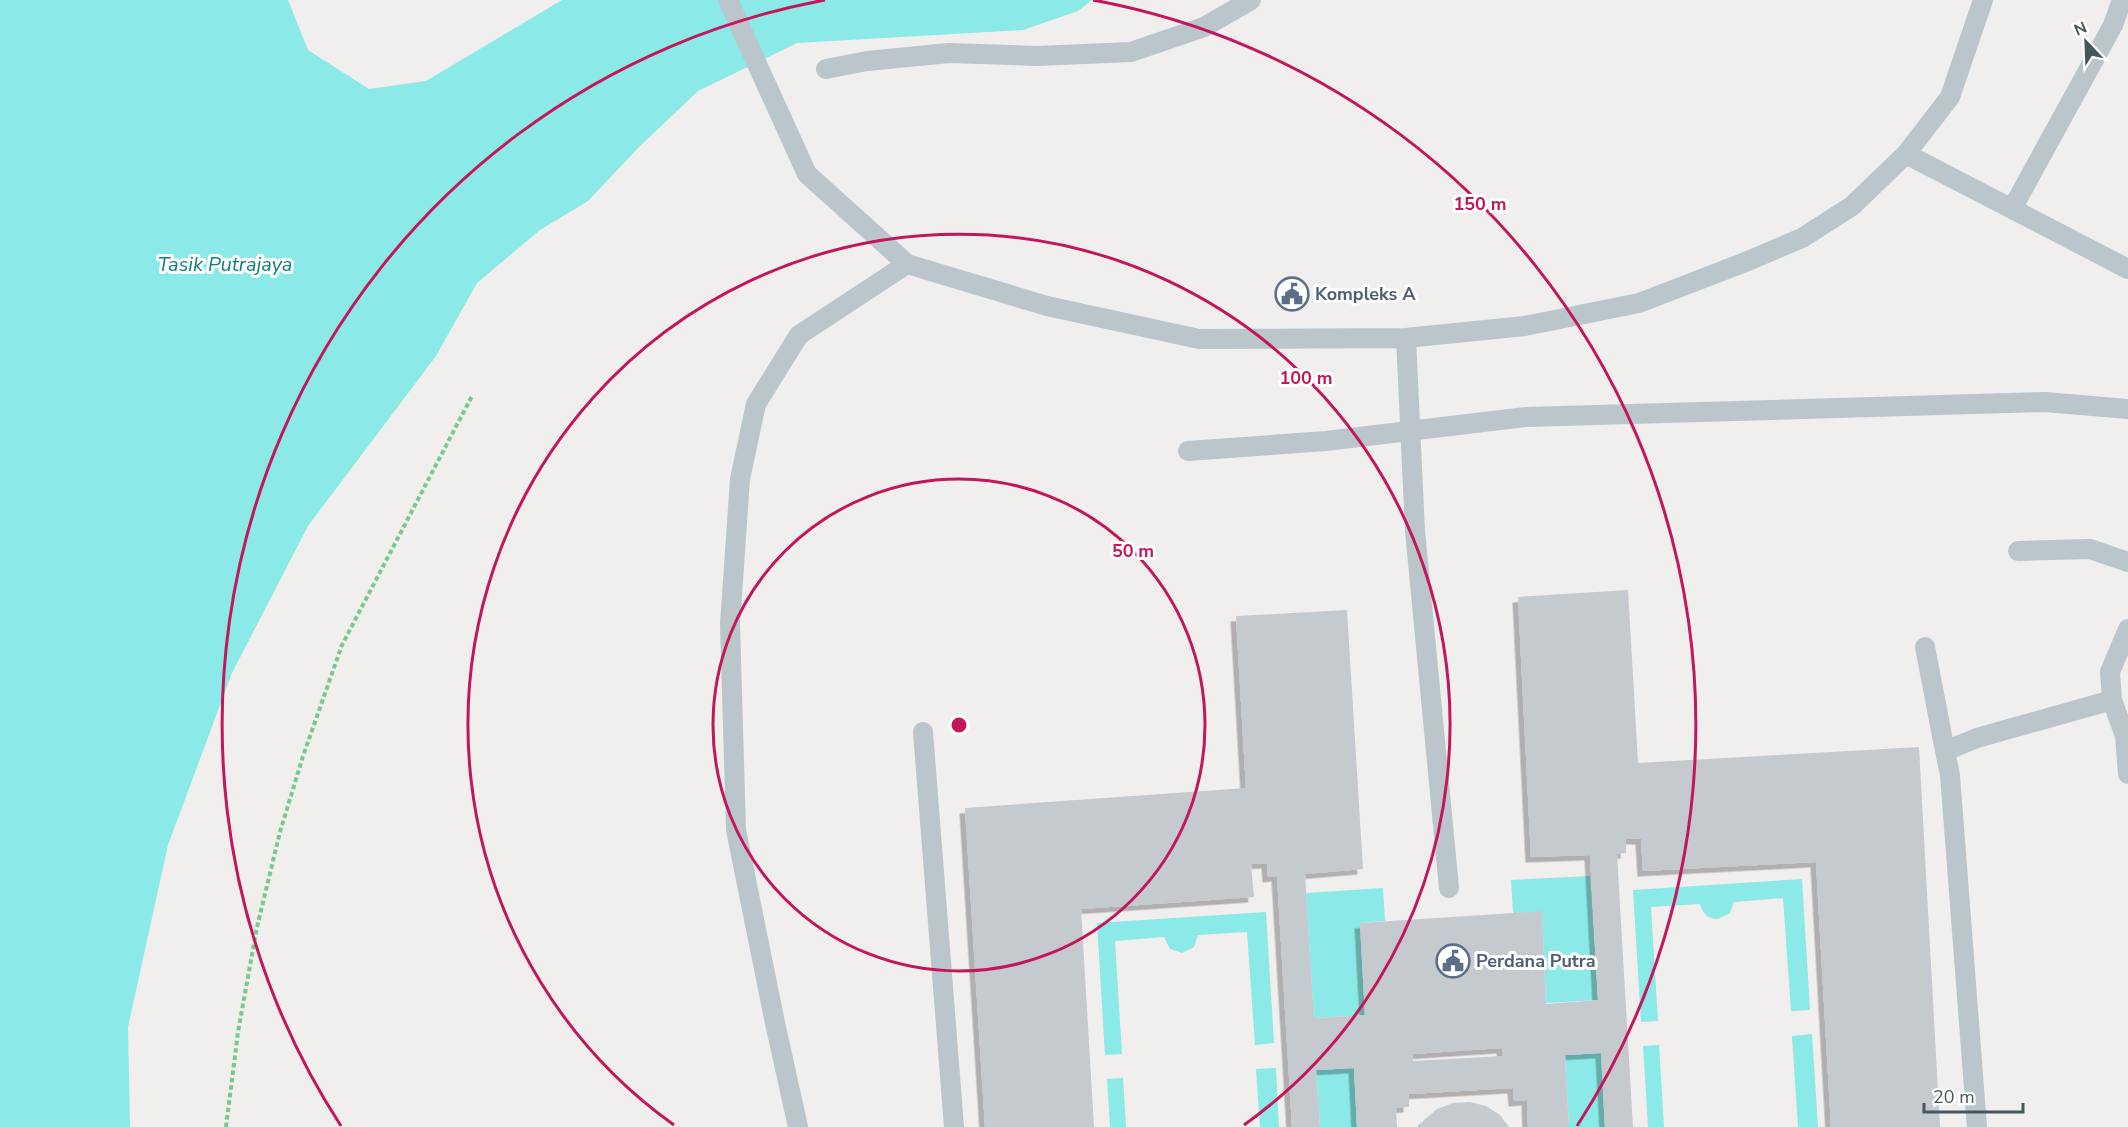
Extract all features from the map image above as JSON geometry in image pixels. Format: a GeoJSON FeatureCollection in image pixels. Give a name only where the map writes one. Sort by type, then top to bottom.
{"type":"FeatureCollection","features":[{"type":"Feature","properties":{"kind":"lane"},"geometry":{"type":"LineString","coordinates":[[728,0],[807,174],[907,264],[1047,306],[1199,339],[1406,338],[1525,326],[1639,303],[1802,238],[1852,206],[1906,154],[1950,97],[1983,0]]}},
{"type":"Feature","properties":{"kind":"lane"},"geometry":{"type":"LineString","coordinates":[[826,69],[867,61],[949,53],[1037,56],[1131,52],[1204,27],[1251,0]]}},
{"type":"Feature","properties":{"kind":"lane"},"geometry":{"type":"LineString","coordinates":[[2012,208],[2113,25],[2122,0]]}},
{"type":"Feature","properties":{"kind":"lane"},"geometry":{"type":"LineString","coordinates":[[1906,154],[2128,269]]}},
{"type":"Feature","properties":{"kind":"lane"},"geometry":{"type":"LineString","coordinates":[[798,1127],[736,830],[730,624],[740,479],[756,405],[799,335],[907,264]]}},
{"type":"Feature","properties":{"kind":"lane"},"geometry":{"type":"LineString","coordinates":[[1406,338],[1414,531],[1449,888]]}},
{"type":"Feature","properties":{"kind":"lane"},"geometry":{"type":"LineString","coordinates":[[1188,451],[1326,441],[1526,417],[2045,402],[2128,409]]}},
{"type":"Feature","properties":{"kind":"lane"},"geometry":{"type":"LineString","coordinates":[[2018,551],[2090,549],[2128,562]]}},
{"type":"Feature","properties":{"kind":"lane"},"geometry":{"type":"LineString","coordinates":[[2128,629],[2110,672],[2112,700],[2126,735],[2128,774]]}},
{"type":"Feature","properties":{"kind":"lane"},"geometry":{"type":"LineString","coordinates":[[1924,647],[1950,775],[1977,1127]]}},
{"type":"Feature","properties":{"kind":"lane"},"geometry":{"type":"LineString","coordinates":[[1946,751],[1977,738],[2112,700]]}},
{"type":"Feature","properties":{"kind":"lane"},"geometry":{"type":"LineString","coordinates":[[923,732],[954,1127]]}},
{"type":"Feature","properties":{"kind":"path"},"geometry":{"type":"LineString","coordinates":[[226,1127],[238,1032],[257,927],[280,832],[303,756],[342,645],[472,396]]}},
{"type":"Feature","properties":{"kind":"water","name":"Tasik Putrajaya"},"geometry":{"type":"Polygon","coordinates":[[[0,0],[288,0],[308,50],[369,89],[426,81],[562,0],[1092,0],[1078,11],[1023,30],[797,43],[698,91],[638,148],[588,201],[540,230],[477,283],[436,356],[308,526],[232,673],[168,845],[128,1027],[130,1127],[0,1127],[0,0]]]}},
{"type":"Feature","properties":{"kind":"water"},"geometry":{"type":"Polygon","coordinates":[[[1590,876],[1598,1000],[1546,1003],[1542,912],[1513,913],[1511,880],[1590,876]]]}},
{"type":"Feature","properties":{"kind":"water"},"geometry":{"type":"Polygon","coordinates":[[[1802,879],[1810,1010],[1791,1011],[1783,898],[1734,902],[1730,913],[1718,919],[1706,915],[1700,904],[1651,907],[1658,1021],[1641,1022],[1633,890],[1802,879]]]}},
{"type":"Feature","properties":{"kind":"water"},"geometry":{"type":"Polygon","coordinates":[[[1383,888],[1385,921],[1360,923],[1365,1015],[1314,1018],[1306,893],[1383,888]]]}},
{"type":"Feature","properties":{"kind":"water"},"geometry":{"type":"Polygon","coordinates":[[[1266,912],[1274,1043],[1255,1045],[1247,932],[1198,935],[1194,947],[1182,953],[1170,949],[1164,937],[1115,941],[1122,1054],[1105,1055],[1097,923],[1266,912]]]}},
{"type":"Feature","properties":{"kind":"water"},"geometry":{"type":"Polygon","coordinates":[[[1812,1034],[1818,1127],[1798,1127],[1792,1036],[1812,1034]]]}},
{"type":"Feature","properties":{"kind":"water"},"geometry":{"type":"Polygon","coordinates":[[[1659,1045],[1664,1127],[1648,1127],[1643,1046],[1659,1045]]]}},
{"type":"Feature","properties":{"kind":"water"},"geometry":{"type":"Polygon","coordinates":[[[1601,1053],[1605,1127],[1569,1127],[1565,1055],[1601,1053]]]}},
{"type":"Feature","properties":{"kind":"water"},"geometry":{"type":"Polygon","coordinates":[[[1276,1068],[1279,1127],[1260,1127],[1256,1069],[1276,1068]]]}},
{"type":"Feature","properties":{"kind":"water"},"geometry":{"type":"Polygon","coordinates":[[[1354,1068],[1357,1127],[1320,1127],[1316,1070],[1354,1068]]]}},
{"type":"Feature","properties":{"kind":"water"},"geometry":{"type":"Polygon","coordinates":[[[1123,1078],[1126,1127],[1110,1127],[1107,1079],[1123,1078]]]}},
{"type":"Feature","properties":{"kind":"building"},"geometry":{"type":"Polygon","coordinates":[[[1628,590],[1638,763],[1919,747],[1940,1127],[1831,1127],[1816,862],[1643,871],[1641,839],[1626,839],[1626,853],[1617,854],[1633,1127],[1605,1127],[1601,1053],[1565,1055],[1569,1127],[1528,1127],[1527,1100],[1514,1101],[1513,1088],[1409,1094],[1409,1107],[1396,1108],[1397,1127],[1357,1127],[1354,1068],[1316,1070],[1320,1127],[1292,1127],[1277,876],[1268,877],[1267,863],[1251,864],[1254,897],[1081,909],[1094,1127],[985,1127],[965,808],[1246,788],[1236,616],[1347,610],[1363,869],[1305,874],[1314,1018],[1365,1015],[1360,923],[1542,911],[1546,1004],[1598,1000],[1590,855],[1531,857],[1518,597],[1628,590]],[[1502,1048],[1412,1054],[1413,1061],[1503,1056],[1502,1048]]]}},
{"type":"Feature","properties":{"kind":"building"},"geometry":{"type":"Polygon","coordinates":[[[1470,1102],[1486,1106],[1500,1115],[1509,1127],[1420,1127],[1424,1120],[1437,1109],[1453,1103],[1470,1102]]]}},
{"type":"Feature","properties":{"kind":"place","name":"Kompleks A"},"geometry":{"type":"Point","coordinates":[1292,294]}},
{"type":"Feature","properties":{"kind":"place","name":"Perdana Putra"},"geometry":{"type":"Point","coordinates":[1453,961]}}]}
